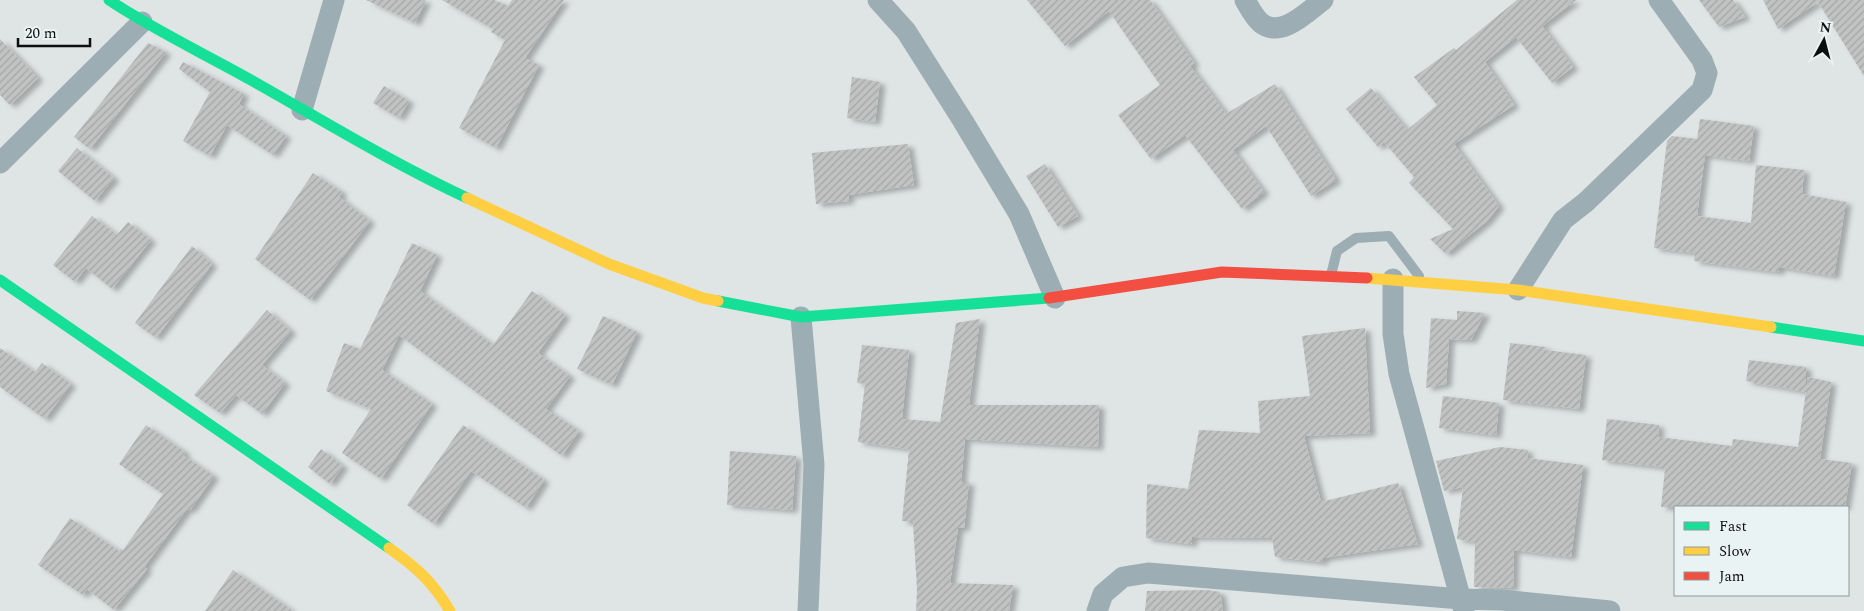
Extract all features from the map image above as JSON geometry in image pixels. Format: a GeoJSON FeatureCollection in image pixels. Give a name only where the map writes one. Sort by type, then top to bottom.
{"type":"FeatureCollection","features":[{"type":"Feature","properties":{"kind":"street"},"geometry":{"type":"LineString","coordinates":[[110,0],[142,22],[248,78],[426,179],[609,264],[703,298],[800,317],[1055,298],[1222,272],[1393,278],[1518,290],[1864,341]]}},
{"type":"Feature","properties":{"kind":"street"},"geometry":{"type":"LineString","coordinates":[[302,110],[334,0]]}},
{"type":"Feature","properties":{"kind":"street"},"geometry":{"type":"LineString","coordinates":[[878,0],[906,31],[1019,214],[1055,298]]}},
{"type":"Feature","properties":{"kind":"street"},"geometry":{"type":"LineString","coordinates":[[1245,0],[1259,22],[1269,28],[1282,28],[1323,0]]}},
{"type":"Feature","properties":{"kind":"street"},"geometry":{"type":"LineString","coordinates":[[1518,290],[1563,220],[1593,195],[1702,90],[1707,74],[1702,60],[1659,0]]}},
{"type":"Feature","properties":{"kind":"street"},"geometry":{"type":"LineString","coordinates":[[0,163],[142,22]]}},
{"type":"Feature","properties":{"kind":"street"},"geometry":{"type":"LineString","coordinates":[[1393,278],[1393,334],[1399,374],[1462,605]]}},
{"type":"Feature","properties":{"kind":"street"},"geometry":{"type":"LineString","coordinates":[[0,280],[412,564],[437,589],[450,611]]}},
{"type":"Feature","properties":{"kind":"street"},"geometry":{"type":"LineString","coordinates":[[800,317],[814,465],[808,611]]}},
{"type":"Feature","properties":{"kind":"street"},"geometry":{"type":"LineString","coordinates":[[1097,611],[1103,594],[1123,577],[1148,573],[1462,605],[1502,600],[1610,611]]}},
{"type":"Feature","properties":{"kind":"lane"},"geometry":{"type":"LineString","coordinates":[[1331,276],[1337,251],[1356,238],[1389,236],[1422,281]]}},
{"type":"Feature","properties":{"kind":"building"},"geometry":{"type":"Polygon","coordinates":[[[366,0],[426,0],[415,23],[366,0]]]}},
{"type":"Feature","properties":{"kind":"building"},"geometry":{"type":"Polygon","coordinates":[[[442,0],[494,0],[508,6],[512,0],[564,0],[525,58],[539,65],[496,148],[459,128],[505,40],[491,32],[493,29],[442,0]]]}},
{"type":"Feature","properties":{"kind":"building"},"geometry":{"type":"Polygon","coordinates":[[[1027,0],[1150,0],[1194,63],[1190,66],[1226,114],[1275,84],[1336,180],[1311,196],[1266,126],[1233,150],[1264,192],[1242,209],[1185,135],[1151,159],[1118,115],[1160,85],[1109,11],[1065,46],[1027,0]]]}},
{"type":"Feature","properties":{"kind":"building"},"geometry":{"type":"Polygon","coordinates":[[[1517,0],[1576,0],[1542,26],[1573,67],[1552,83],[1516,37],[1485,62],[1514,105],[1454,144],[1499,206],[1487,221],[1446,254],[1430,239],[1453,229],[1409,183],[1414,177],[1384,142],[1378,147],[1346,109],[1371,88],[1407,130],[1437,105],[1414,77],[1454,48],[1456,50],[1517,0]]]}},
{"type":"Feature","properties":{"kind":"building"},"geometry":{"type":"Polygon","coordinates":[[[1699,0],[1733,0],[1745,17],[1719,27],[1699,0]]]}},
{"type":"Feature","properties":{"kind":"building"},"geometry":{"type":"Polygon","coordinates":[[[1763,0],[1864,0],[1864,76],[1818,2],[1778,29],[1763,0]]]}},
{"type":"Feature","properties":{"kind":"building"},"geometry":{"type":"Polygon","coordinates":[[[0,39],[38,78],[10,105],[0,95],[0,39]]]}},
{"type":"Feature","properties":{"kind":"building"},"geometry":{"type":"Polygon","coordinates":[[[148,43],[166,52],[90,149],[74,137],[148,43]]]}},
{"type":"Feature","properties":{"kind":"building"},"geometry":{"type":"Polygon","coordinates":[[[183,62],[244,94],[239,104],[286,136],[273,155],[227,125],[210,156],[183,141],[210,92],[179,69],[183,62]]]}},
{"type":"Feature","properties":{"kind":"building"},"geometry":{"type":"Polygon","coordinates":[[[852,77],[880,82],[875,122],[847,118],[852,77]]]}},
{"type":"Feature","properties":{"kind":"building"},"geometry":{"type":"Polygon","coordinates":[[[384,86],[409,101],[399,118],[373,103],[384,86]]]}},
{"type":"Feature","properties":{"kind":"building"},"geometry":{"type":"Polygon","coordinates":[[[1700,119],[1754,126],[1749,161],[1705,155],[1697,216],[1751,223],[1756,165],[1804,170],[1802,194],[1846,202],[1834,276],[1779,267],[1779,272],[1694,261],[1695,253],[1654,248],[1667,141],[1672,136],[1697,139],[1700,119]]]}},
{"type":"Feature","properties":{"kind":"building"},"geometry":{"type":"Polygon","coordinates":[[[908,144],[914,185],[848,195],[849,201],[816,204],[812,153],[908,144]]]}},
{"type":"Feature","properties":{"kind":"building"},"geometry":{"type":"Polygon","coordinates":[[[77,148],[114,178],[95,201],[58,171],[77,148]]]}},
{"type":"Feature","properties":{"kind":"building"},"geometry":{"type":"Polygon","coordinates":[[[1045,164],[1078,216],[1058,227],[1026,176],[1045,164]]]}},
{"type":"Feature","properties":{"kind":"building"},"geometry":{"type":"Polygon","coordinates":[[[313,173],[342,192],[339,197],[370,221],[310,300],[255,259],[313,173]]]}},
{"type":"Feature","properties":{"kind":"building"},"geometry":{"type":"Polygon","coordinates":[[[92,216],[117,235],[128,222],[151,240],[112,289],[86,268],[75,282],[53,265],[92,216]]]}},
{"type":"Feature","properties":{"kind":"building"},"geometry":{"type":"Polygon","coordinates":[[[412,243],[437,255],[420,291],[493,345],[532,291],[565,315],[538,353],[570,376],[546,409],[579,431],[562,456],[399,335],[382,370],[432,404],[381,479],[342,453],[371,409],[326,391],[344,343],[360,349],[412,243]]]}},
{"type":"Feature","properties":{"kind":"building"},"geometry":{"type":"Polygon","coordinates":[[[192,246],[212,264],[156,338],[135,323],[192,246]]]}},
{"type":"Feature","properties":{"kind":"building"},"geometry":{"type":"Polygon","coordinates":[[[267,310],[291,331],[262,365],[285,383],[262,414],[236,395],[220,413],[194,395],[267,310]]]}},
{"type":"Feature","properties":{"kind":"building"},"geometry":{"type":"Polygon","coordinates":[[[1457,311],[1485,313],[1471,340],[1449,339],[1446,384],[1426,388],[1431,318],[1457,320],[1457,311]]]}},
{"type":"Feature","properties":{"kind":"building"},"geometry":{"type":"Polygon","coordinates":[[[603,316],[637,332],[612,385],[577,369],[603,316]]]}},
{"type":"Feature","properties":{"kind":"building"},"geometry":{"type":"Polygon","coordinates":[[[980,319],[969,405],[1099,405],[1098,447],[965,439],[961,482],[969,482],[964,528],[958,528],[950,583],[1013,585],[1009,611],[916,611],[917,590],[913,522],[902,521],[909,449],[858,442],[865,384],[857,383],[862,345],[909,350],[902,419],[940,422],[956,323],[980,319]]]}},
{"type":"Feature","properties":{"kind":"building"},"geometry":{"type":"Polygon","coordinates":[[[1365,328],[1370,433],[1304,436],[1321,502],[1398,483],[1418,544],[1323,558],[1323,562],[1275,557],[1272,538],[1192,537],[1192,544],[1146,538],[1147,484],[1188,489],[1199,430],[1260,433],[1258,401],[1310,396],[1302,336],[1365,328]]]}},
{"type":"Feature","properties":{"kind":"building"},"geometry":{"type":"Polygon","coordinates":[[[1510,343],[1546,347],[1545,350],[1586,355],[1579,409],[1503,400],[1510,343]]]}},
{"type":"Feature","properties":{"kind":"building"},"geometry":{"type":"Polygon","coordinates":[[[0,348],[35,372],[42,363],[71,384],[45,419],[0,387],[0,348]]]}},
{"type":"Feature","properties":{"kind":"building"},"geometry":{"type":"Polygon","coordinates":[[[1749,360],[1806,367],[1806,392],[1746,381],[1749,360]]]}},
{"type":"Feature","properties":{"kind":"building"},"geometry":{"type":"Polygon","coordinates":[[[1808,377],[1831,382],[1820,459],[1852,463],[1845,506],[1661,507],[1665,469],[1662,469],[1662,467],[1602,460],[1607,419],[1659,425],[1658,437],[1732,446],[1733,439],[1798,447],[1808,377]]]}},
{"type":"Feature","properties":{"kind":"building"},"geometry":{"type":"Polygon","coordinates":[[[1443,396],[1499,403],[1496,435],[1439,428],[1443,396]]]}},
{"type":"Feature","properties":{"kind":"building"},"geometry":{"type":"Polygon","coordinates":[[[146,425],[185,452],[183,455],[214,476],[190,510],[187,509],[144,567],[147,569],[114,610],[87,589],[83,595],[38,565],[70,518],[119,551],[123,550],[163,494],[119,464],[146,425]]]}},
{"type":"Feature","properties":{"kind":"building"},"geometry":{"type":"Polygon","coordinates":[[[463,425],[544,480],[526,508],[471,471],[434,524],[407,505],[463,425]]]}},
{"type":"Feature","properties":{"kind":"building"},"geometry":{"type":"Polygon","coordinates":[[[1500,447],[1528,450],[1527,458],[1583,465],[1571,557],[1514,550],[1513,588],[1474,587],[1475,542],[1457,539],[1463,487],[1444,491],[1436,461],[1500,447]]]}},
{"type":"Feature","properties":{"kind":"building"},"geometry":{"type":"Polygon","coordinates":[[[321,449],[343,466],[330,484],[308,467],[321,449]]]}},
{"type":"Feature","properties":{"kind":"building"},"geometry":{"type":"Polygon","coordinates":[[[730,451],[796,456],[792,510],[727,505],[730,451]]]}},
{"type":"Feature","properties":{"kind":"building"},"geometry":{"type":"Polygon","coordinates":[[[233,570],[293,611],[205,611],[233,570]]]}},
{"type":"Feature","properties":{"kind":"building"},"geometry":{"type":"Polygon","coordinates":[[[1207,590],[1220,592],[1223,611],[1145,611],[1147,591],[1207,590]]]}},
{"type":"Feature","properties":{"kind":"traffic: fast"},"geometry":{"type":"LineString","coordinates":[[109,0],[384,156],[467,198]]}},
{"type":"Feature","properties":{"kind":"traffic: fast"},"geometry":{"type":"LineString","coordinates":[[0,280],[389,548]]}},
{"type":"Feature","properties":{"kind":"traffic: fast"},"geometry":{"type":"LineString","coordinates":[[718,301],[801,317],[1049,298]]}},
{"type":"Feature","properties":{"kind":"traffic: fast"},"geometry":{"type":"LineString","coordinates":[[1771,327],[1864,341]]}},
{"type":"Feature","properties":{"kind":"traffic: slow"},"geometry":{"type":"LineString","coordinates":[[467,198],[609,264],[703,298],[718,301]]}},
{"type":"Feature","properties":{"kind":"traffic: slow"},"geometry":{"type":"LineString","coordinates":[[1367,278],[1518,290],[1771,327]]}},
{"type":"Feature","properties":{"kind":"traffic: slow"},"geometry":{"type":"LineString","coordinates":[[389,548],[423,576],[437,591],[450,611]]}},
{"type":"Feature","properties":{"kind":"traffic: jam"},"geometry":{"type":"LineString","coordinates":[[1049,298],[1222,272],[1367,278]]}}]}
